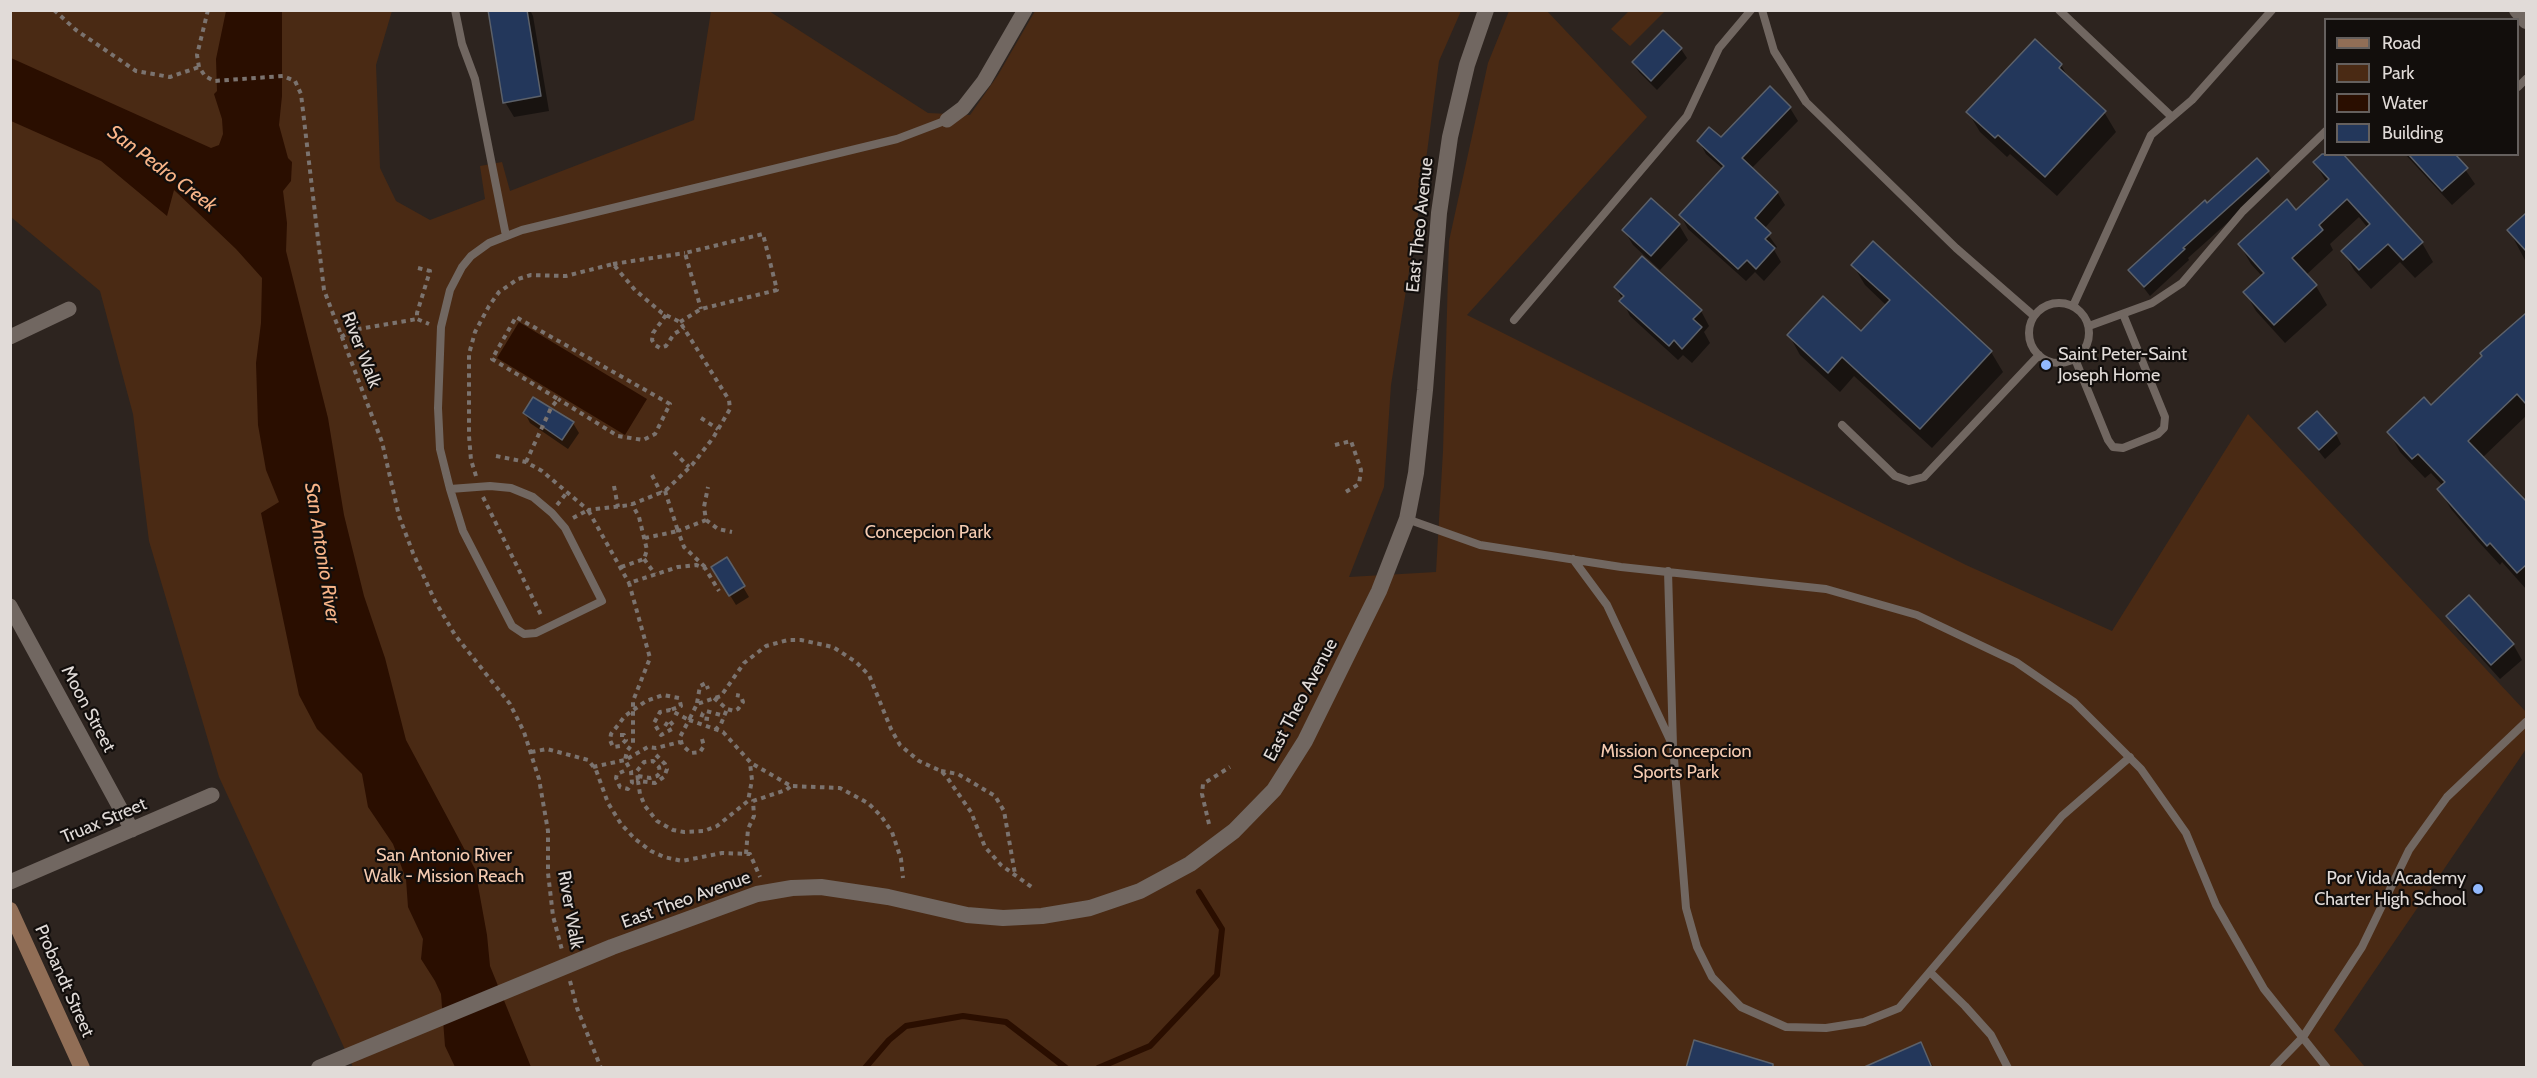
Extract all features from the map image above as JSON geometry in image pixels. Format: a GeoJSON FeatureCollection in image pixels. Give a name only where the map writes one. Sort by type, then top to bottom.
{"type":"FeatureCollection","features":[{"type":"Feature","properties":{"kind":"main road","name":"Probandt Street"},"geometry":{"type":"LineString","coordinates":[[10,910],[82,1068]]}},
{"type":"Feature","properties":{"kind":"street"},"geometry":{"type":"LineString","coordinates":[[947,120],[963,108],[984,81],[1024,10]]}},
{"type":"Feature","properties":{"kind":"street","name":"East Theo Avenue"},"geometry":{"type":"LineString","coordinates":[[319,1068],[612,947],[731,902],[765,892],[821,887],[888,897],[967,915],[1003,918],[1042,916],[1090,908],[1140,891],[1190,864],[1234,831],[1274,790],[1299,751],[1379,591],[1407,519],[1419,449],[1439,213],[1450,137],[1467,65],[1486,10]]}},
{"type":"Feature","properties":{"kind":"street"},"geometry":{"type":"LineString","coordinates":[[2517,10],[2526,21]]}},
{"type":"Feature","properties":{"kind":"street"},"geometry":{"type":"LineString","coordinates":[[10,337],[69,309]]}},
{"type":"Feature","properties":{"kind":"street","name":"Moon Street"},"geometry":{"type":"LineString","coordinates":[[10,606],[132,830]]}},
{"type":"Feature","properties":{"kind":"street","name":"Truax Street"},"geometry":{"type":"LineString","coordinates":[[10,882],[212,795]]}},
{"type":"Feature","properties":{"kind":"lane"},"geometry":{"type":"LineString","coordinates":[[455,10],[462,44],[476,78],[506,236]]}},
{"type":"Feature","properties":{"kind":"lane"},"geometry":{"type":"LineString","coordinates":[[1514,320],[1687,116],[1719,48],[1751,10]]}},
{"type":"Feature","properties":{"kind":"lane"},"geometry":{"type":"LineString","coordinates":[[1762,10],[1774,51],[1806,102],[1956,248],[2034,316]]}},
{"type":"Feature","properties":{"kind":"lane"},"geometry":{"type":"LineString","coordinates":[[2059,10],[2172,117]]}},
{"type":"Feature","properties":{"kind":"lane"},"geometry":{"type":"LineString","coordinates":[[2073,306],[2151,135],[2192,100],[2272,10]]}},
{"type":"Feature","properties":{"kind":"lane"},"geometry":{"type":"LineString","coordinates":[[450,489],[511,488],[532,497],[552,513],[564,528],[602,601],[536,633],[524,634],[512,626],[463,531],[450,489],[440,449],[438,408],[441,327],[450,290],[462,267],[471,256],[489,243],[522,230],[897,139],[947,120]]}},
{"type":"Feature","properties":{"kind":"lane"},"geometry":{"type":"LineString","coordinates":[[2089,326],[2152,303],[2182,283],[2243,212],[2324,131]]}},
{"type":"Feature","properties":{"kind":"lane"},"geometry":{"type":"LineString","coordinates":[[2059,302],[2073,306],[2084,314],[2089,326],[2090,339],[2084,351],[2075,359],[2063,363],[2050,362],[2032,347],[2029,337],[2034,316],[2045,306],[2059,302]]}},
{"type":"Feature","properties":{"kind":"lane"},"geometry":{"type":"LineString","coordinates":[[2075,359],[2108,440],[2113,447],[2123,448],[2158,434],[2164,428],[2165,417],[2123,314]]}},
{"type":"Feature","properties":{"kind":"lane"},"geometry":{"type":"LineString","coordinates":[[1842,425],[1895,476],[1909,481],[1924,477],[2039,355]]}},
{"type":"Feature","properties":{"kind":"lane"},"geometry":{"type":"LineString","coordinates":[[1407,519],[1480,545],[1573,559],[1827,589],[1917,615],[2016,662],[2074,702],[2142,769],[2186,833],[2217,905],[2264,989],[2327,1068]]}},
{"type":"Feature","properties":{"kind":"lane"},"geometry":{"type":"LineString","coordinates":[[1573,559],[1607,605],[1673,746]]}},
{"type":"Feature","properties":{"kind":"lane"},"geometry":{"type":"LineString","coordinates":[[1668,571],[1673,746],[1686,908],[1696,947],[1712,977],[1741,1007],[1786,1027],[1826,1028],[1864,1022],[1899,1008],[2062,816],[2130,757]]}},
{"type":"Feature","properties":{"kind":"lane"},"geometry":{"type":"LineString","coordinates":[[2273,1068],[2303,1037],[2362,948],[2409,850],[2447,797],[2526,722]]}},
{"type":"Feature","properties":{"kind":"lane"},"geometry":{"type":"LineString","coordinates":[[1930,972],[1965,1006],[1990,1035],[2008,1068]]}},
{"type":"Feature","properties":{"kind":"path"},"geometry":{"type":"LineString","coordinates":[[54,10],[76,30],[136,71],[170,77],[199,67],[197,55],[208,10]]}},
{"type":"Feature","properties":{"kind":"path","name":"River Walk"},"geometry":{"type":"LineString","coordinates":[[199,67],[205,76],[214,81],[283,76],[295,81],[302,94],[324,290],[382,442],[399,516],[413,554],[435,601],[455,635],[510,704],[524,732],[539,779],[549,831],[548,873],[553,916],[565,962]]}},
{"type":"Feature","properties":{"kind":"path"},"geometry":{"type":"LineString","coordinates":[[546,628],[523,575],[478,487],[471,460],[468,373],[469,354],[475,332],[499,292],[524,277],[531,275],[566,276],[613,264],[685,253],[763,234],[777,290],[701,309],[680,322]]}},
{"type":"Feature","properties":{"kind":"path"},"geometry":{"type":"LineString","coordinates":[[685,253],[701,309]]}},
{"type":"Feature","properties":{"kind":"path"},"geometry":{"type":"LineString","coordinates":[[567,521],[588,510],[632,504],[663,492],[689,467],[730,409],[729,400],[680,322],[666,315],[635,290],[613,264]]}},
{"type":"Feature","properties":{"kind":"path"},"geometry":{"type":"LineString","coordinates":[[417,319],[430,275],[427,268],[418,268]]}},
{"type":"Feature","properties":{"kind":"path"},"geometry":{"type":"LineString","coordinates":[[666,315],[653,333],[652,340],[655,345],[660,348],[666,346],[674,334],[684,328]]}},
{"type":"Feature","properties":{"kind":"path"},"geometry":{"type":"LineString","coordinates":[[516,317],[670,404],[655,434],[643,440],[618,436],[558,399],[492,359],[516,317]]}},
{"type":"Feature","properties":{"kind":"path"},"geometry":{"type":"LineString","coordinates":[[341,337],[353,330],[417,319],[441,327]]}},
{"type":"Feature","properties":{"kind":"path"},"geometry":{"type":"LineString","coordinates":[[526,462],[551,408],[558,399]]}},
{"type":"Feature","properties":{"kind":"path"},"geometry":{"type":"LineString","coordinates":[[701,418],[718,429]]}},
{"type":"Feature","properties":{"kind":"path"},"geometry":{"type":"LineString","coordinates":[[1335,445],[1351,441],[1361,470],[1359,484],[1344,494]]}},
{"type":"Feature","properties":{"kind":"path"},"geometry":{"type":"LineString","coordinates":[[674,452],[689,467]]}},
{"type":"Feature","properties":{"kind":"path"},"geometry":{"type":"LineString","coordinates":[[496,456],[526,462],[554,478],[588,510],[629,583],[650,651],[650,658],[633,701],[633,742],[627,751],[625,760],[631,771],[632,783],[628,789],[620,787],[616,778],[617,774],[624,771]]}},
{"type":"Feature","properties":{"kind":"path"},"geometry":{"type":"LineString","coordinates":[[652,475],[663,492],[684,547],[705,568],[719,591]]}},
{"type":"Feature","properties":{"kind":"path"},"geometry":{"type":"LineString","coordinates":[[614,486],[618,507]]}},
{"type":"Feature","properties":{"kind":"path"},"geometry":{"type":"LineString","coordinates":[[708,487],[704,507],[706,520],[718,529],[732,532]]}},
{"type":"Feature","properties":{"kind":"path"},"geometry":{"type":"LineString","coordinates":[[556,506],[568,491]]}},
{"type":"Feature","properties":{"kind":"path"},"geometry":{"type":"LineString","coordinates":[[632,504],[639,517],[645,538],[647,550],[644,559]]}},
{"type":"Feature","properties":{"kind":"path"},"geometry":{"type":"LineString","coordinates":[[645,538],[678,531],[706,520]]}},
{"type":"Feature","properties":{"kind":"path"},"geometry":{"type":"LineString","coordinates":[[621,567],[644,559]]}},
{"type":"Feature","properties":{"kind":"path"},"geometry":{"type":"LineString","coordinates":[[644,559],[655,574]]}},
{"type":"Feature","properties":{"kind":"path"},"geometry":{"type":"LineString","coordinates":[[629,583],[678,567],[696,565],[705,568]]}},
{"type":"Feature","properties":{"kind":"path"},"geometry":{"type":"LineString","coordinates":[[697,704],[706,699],[721,696],[744,663],[759,649],[788,640],[823,643],[842,651],[864,669],[900,745],[919,761],[940,771],[958,774],[995,796],[1004,812],[1015,875]]}},
{"type":"Feature","properties":{"kind":"path"},"geometry":{"type":"LineString","coordinates":[[702,739],[703,748],[695,753],[687,750],[680,742],[680,737],[697,704],[700,686],[706,683],[708,689]]}},
{"type":"Feature","properties":{"kind":"path"},"geometry":{"type":"LineString","coordinates":[[620,735],[624,735],[626,740],[620,746],[613,747],[610,740],[611,734],[625,716],[646,701],[663,695],[674,696],[680,700],[681,706],[660,712],[654,723],[661,735],[672,729],[673,725],[669,720],[665,726]]}},
{"type":"Feature","properties":{"kind":"path"},"geometry":{"type":"LineString","coordinates":[[714,698],[727,709],[734,711],[741,706],[741,696],[736,695]]}},
{"type":"Feature","properties":{"kind":"path"},"geometry":{"type":"LineString","coordinates":[[715,730],[727,709]]}},
{"type":"Feature","properties":{"kind":"path"},"geometry":{"type":"LineString","coordinates":[[670,710],[689,720],[723,732],[750,762],[791,786],[840,788],[868,803],[892,832],[901,859],[903,878]]}},
{"type":"Feature","properties":{"kind":"path"},"geometry":{"type":"LineString","coordinates":[[708,719],[702,718],[706,711],[721,715],[723,718]]}},
{"type":"Feature","properties":{"kind":"path"},"geometry":{"type":"LineString","coordinates":[[593,767],[625,760],[648,747],[656,748],[680,742]]}},
{"type":"Feature","properties":{"kind":"path"},"geometry":{"type":"LineString","coordinates":[[531,753],[547,749],[588,760],[608,803],[621,824],[635,839],[664,857],[682,861],[722,854],[750,854],[757,865],[765,892]]}},
{"type":"Feature","properties":{"kind":"path"},"geometry":{"type":"LineString","coordinates":[[638,778],[655,783],[664,777],[667,770],[665,764],[656,755]]}},
{"type":"Feature","properties":{"kind":"path"},"geometry":{"type":"LineString","coordinates":[[638,778],[650,778],[660,773],[653,760],[644,762],[637,771],[638,778],[645,806],[657,821],[673,830],[684,832],[704,831],[717,826],[751,801],[786,790],[791,786]]}},
{"type":"Feature","properties":{"kind":"path"},"geometry":{"type":"LineString","coordinates":[[746,854],[748,829],[754,816],[751,801],[750,762]]}},
{"type":"Feature","properties":{"kind":"path"},"geometry":{"type":"LineString","coordinates":[[1209,824],[1202,795],[1203,784],[1230,767]]}},
{"type":"Feature","properties":{"kind":"path"},"geometry":{"type":"LineString","coordinates":[[940,771],[953,784],[971,812],[985,847],[1001,865],[1033,888]]}},
{"type":"Feature","properties":{"kind":"path","name":"River Walk"},"geometry":{"type":"LineString","coordinates":[[568,973],[577,1008],[601,1068]]}},
{"type":"Feature","properties":{"kind":"green space"},"geometry":{"type":"Polygon","coordinates":[[[10,11],[392,11],[376,65],[380,168],[396,201],[430,220],[485,199],[480,166],[502,162],[510,191],[694,120],[711,11],[769,11],[928,113],[970,115],[998,75],[1035,11],[1461,11],[1439,61],[1423,183],[1391,385],[1384,487],[1349,577],[1436,572],[1443,451],[1449,241],[1488,63],[1509,11],[1547,11],[1647,117],[1467,315],[1966,565],[2112,631],[2248,414],[2526,712],[2526,749],[2334,1030],[2365,1067],[353,1067],[219,777],[149,541],[133,414],[100,291],[11,217],[10,11]]]}},
{"type":"Feature","properties":{"kind":"green space"},"geometry":{"type":"Polygon","coordinates":[[[1629,11],[1665,11],[1630,46],[1611,29],[1629,11]]]}},
{"type":"Feature","properties":{"kind":"water"},"geometry":{"type":"Polygon","coordinates":[[[226,11],[282,11],[282,96],[279,125],[288,158],[292,162],[291,181],[283,191],[287,223],[286,251],[328,418],[344,515],[364,596],[385,658],[406,740],[475,869],[490,966],[531,1067],[455,1067],[445,1046],[441,994],[421,959],[423,939],[408,907],[406,879],[393,844],[368,807],[362,774],[317,729],[299,695],[261,513],[279,502],[266,470],[258,425],[256,363],[261,323],[262,278],[236,249],[174,190],[167,216],[101,161],[11,121],[11,58],[211,148],[219,145],[223,134],[222,119],[214,94],[217,91],[216,59],[226,11]]]}},
{"type":"Feature","properties":{"kind":"water"},"geometry":{"type":"Polygon","coordinates":[[[519,322],[647,399],[625,435],[497,358],[519,322]]]}},
{"type":"Feature","properties":{"kind":"building"},"geometry":{"type":"Polygon","coordinates":[[[488,10],[527,10],[541,96],[503,103],[488,10]]]}},
{"type":"Feature","properties":{"kind":"building"},"geometry":{"type":"Polygon","coordinates":[[[1663,30],[1682,48],[1651,81],[1632,62],[1663,30]]]}},
{"type":"Feature","properties":{"kind":"building"},"geometry":{"type":"Polygon","coordinates":[[[2035,39],[2062,64],[2059,68],[2106,111],[2045,177],[1998,135],[1995,138],[1966,112],[2035,39]]]}},
{"type":"Feature","properties":{"kind":"building"},"geometry":{"type":"Polygon","coordinates":[[[1770,86],[1791,107],[1742,158],[1778,192],[1755,218],[1771,233],[1765,239],[1775,248],[1756,269],[1747,260],[1738,269],[1679,215],[1724,166],[1697,141],[1709,127],[1721,137],[1770,86]]]}},
{"type":"Feature","properties":{"kind":"building"},"geometry":{"type":"Polygon","coordinates":[[[2322,154],[2324,156],[2345,156],[2423,242],[2403,260],[2388,244],[2359,270],[2341,251],[2370,224],[2347,199],[2319,225],[2323,230],[2292,258],[2317,285],[2274,325],[2243,292],[2264,273],[2238,244],[2287,199],[2296,210],[2329,179],[2313,162],[2322,154]]]}},
{"type":"Feature","properties":{"kind":"building"},"geometry":{"type":"Polygon","coordinates":[[[2410,156],[2457,156],[2468,168],[2442,191],[2410,156]]]}},
{"type":"Feature","properties":{"kind":"building"},"geometry":{"type":"Polygon","coordinates":[[[2257,158],[2269,171],[2183,248],[2185,249],[2144,287],[2128,270],[2205,200],[2207,203],[2257,158]]]}},
{"type":"Feature","properties":{"kind":"building"},"geometry":{"type":"Polygon","coordinates":[[[1651,198],[1680,224],[1651,256],[1622,230],[1651,198]]]}},
{"type":"Feature","properties":{"kind":"building"},"geometry":{"type":"Polygon","coordinates":[[[2526,213],[2526,251],[2507,230],[2526,213]]]}},
{"type":"Feature","properties":{"kind":"building"},"geometry":{"type":"Polygon","coordinates":[[[1873,241],[1992,351],[1920,429],[1842,357],[1828,373],[1787,335],[1823,296],[1861,331],[1890,300],[1851,265],[1873,241]]]}},
{"type":"Feature","properties":{"kind":"building"},"geometry":{"type":"Polygon","coordinates":[[[1642,256],[1702,310],[1693,319],[1702,327],[1682,349],[1674,340],[1669,346],[1619,301],[1624,296],[1614,287],[1642,256]]]}},
{"type":"Feature","properties":{"kind":"building"},"geometry":{"type":"Polygon","coordinates":[[[2526,313],[2526,404],[2517,394],[2468,441],[2526,501],[2526,565],[2517,573],[2490,543],[2487,546],[2437,489],[2445,482],[2418,454],[2412,459],[2387,432],[2424,397],[2431,405],[2482,356],[2480,353],[2526,313]]]}},
{"type":"Feature","properties":{"kind":"building"},"geometry":{"type":"Polygon","coordinates":[[[533,397],[574,422],[562,440],[523,413],[533,397]]]}},
{"type":"Feature","properties":{"kind":"building"},"geometry":{"type":"Polygon","coordinates":[[[2317,411],[2337,433],[2319,450],[2298,428],[2317,411]]]}},
{"type":"Feature","properties":{"kind":"building"},"geometry":{"type":"Polygon","coordinates":[[[727,557],[745,586],[729,596],[711,567],[727,557]]]}},
{"type":"Feature","properties":{"kind":"building"},"geometry":{"type":"Polygon","coordinates":[[[2469,595],[2514,644],[2491,665],[2446,616],[2469,595]]]}},
{"type":"Feature","properties":{"kind":"building"},"geometry":{"type":"Polygon","coordinates":[[[1694,1040],[1773,1064],[1773,1068],[1686,1068],[1694,1040]]]}},
{"type":"Feature","properties":{"kind":"building"},"geometry":{"type":"Polygon","coordinates":[[[1921,1042],[1932,1068],[1862,1068],[1921,1042]]]}},
{"type":"Feature","properties":{"kind":"waterway"},"geometry":{"type":"LineString","coordinates":[[1098,1068],[1150,1046],[1217,975],[1222,929],[1199,892]]}},
{"type":"Feature","properties":{"kind":"waterway"},"geometry":{"type":"LineString","coordinates":[[865,1068],[889,1040],[906,1026],[963,1016],[1006,1022],[1066,1068]]}},
{"type":"Feature","properties":{"kind":"place","name":"Saint Peter-Saint Joseph Home"},"geometry":{"type":"Point","coordinates":[2046,365]}},
{"type":"Feature","properties":{"kind":"place","name":"Por Vida Academy Charter High School"},"geometry":{"type":"Point","coordinates":[2478,889]}},
{"type":"Feature","properties":{"kind":"water label","name":"San Pedro Creek"},"geometry":{"type":"Point","coordinates":[162,169]}},
{"type":"Feature","properties":{"kind":"water label","name":"San Antonio River"},"geometry":{"type":"Point","coordinates":[322,553]}},
{"type":"Feature","properties":{"kind":"park label","name":"Concepcion Park"},"geometry":{"type":"Point","coordinates":[928,533]}},
{"type":"Feature","properties":{"kind":"park label","name":"Mission Concepcion Sports Park"},"geometry":{"type":"Point","coordinates":[1676,762]}},
{"type":"Feature","properties":{"kind":"park label","name":"San Antonio River Walk - Mission Reach"},"geometry":{"type":"Point","coordinates":[444,866]}}]}
